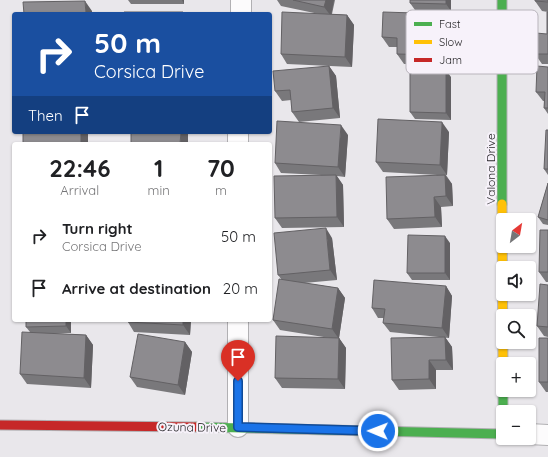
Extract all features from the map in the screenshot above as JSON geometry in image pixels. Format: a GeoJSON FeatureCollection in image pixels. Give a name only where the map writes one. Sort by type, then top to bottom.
{"type":"FeatureCollection","features":[{"type":"Feature","properties":{"kind":"street"},"geometry":{"type":"LineString","coordinates":[[241,0],[241,12]]}},
{"type":"Feature","properties":{"kind":"street","name":"Valona Drive"},"geometry":{"type":"LineString","coordinates":[[502,0],[502,10]]}},
{"type":"Feature","properties":{"kind":"street","name":"Valona Drive"},"geometry":{"type":"LineString","coordinates":[[502,74],[503,405]]}},
{"type":"Feature","properties":{"kind":"street"},"geometry":{"type":"LineString","coordinates":[[238,322],[238,427]]}},
{"type":"Feature","properties":{"kind":"street","name":"Ozuna Drive"},"geometry":{"type":"LineString","coordinates":[[0,425],[238,427],[496,434]]}},
{"type":"Feature","properties":{"kind":"street"},"geometry":{"type":"LineString","coordinates":[[536,434],[548,435]]}},
{"type":"Feature","properties":{"kind":"building"},"geometry":{"type":"Polygon","coordinates":[[[293,0],[326,0],[324,7],[293,0]]]}},
{"type":"Feature","properties":{"kind":"building"},"geometry":{"type":"Polygon","coordinates":[[[410,0],[446,0],[446,4],[410,3],[410,0]]]}},
{"type":"Feature","properties":{"kind":"building"},"geometry":{"type":"Polygon","coordinates":[[[548,0],[548,2],[535,1],[548,0]]]}},
{"type":"Feature","properties":{"kind":"building"},"geometry":{"type":"Polygon","coordinates":[[[85,1],[86,12],[24,12],[23,2],[85,1]]]}},
{"type":"Feature","properties":{"kind":"building"},"geometry":{"type":"Polygon","coordinates":[[[282,12],[347,15],[345,57],[281,54],[282,12]]]}},
{"type":"Feature","properties":{"kind":"building"},"geometry":{"type":"Polygon","coordinates":[[[383,12],[406,13],[406,54],[397,54],[397,38],[382,37],[383,12]]]}},
{"type":"Feature","properties":{"kind":"building"},"geometry":{"type":"Polygon","coordinates":[[[548,12],[548,54],[538,54],[538,33],[547,34],[548,12]]]}},
{"type":"Feature","properties":{"kind":"building"},"geometry":{"type":"Polygon","coordinates":[[[329,66],[333,108],[292,112],[290,90],[275,91],[273,71],[329,66]]]}},
{"type":"Feature","properties":{"kind":"building"},"geometry":{"type":"Polygon","coordinates":[[[538,66],[548,67],[548,108],[544,108],[545,92],[536,92],[538,66]]]}},
{"type":"Feature","properties":{"kind":"building"},"geometry":{"type":"Polygon","coordinates":[[[410,74],[446,74],[446,113],[410,112],[410,74]]]}},
{"type":"Feature","properties":{"kind":"building"},"geometry":{"type":"Polygon","coordinates":[[[378,119],[442,122],[440,165],[376,162],[378,119]]]}},
{"type":"Feature","properties":{"kind":"building"},"geometry":{"type":"Polygon","coordinates":[[[277,121],[341,125],[338,167],[275,163],[277,121]]]}},
{"type":"Feature","properties":{"kind":"building"},"geometry":{"type":"Polygon","coordinates":[[[546,130],[548,130],[548,169],[544,169],[546,130]]]}},
{"type":"Feature","properties":{"kind":"building"},"geometry":{"type":"Polygon","coordinates":[[[23,134],[81,134],[81,142],[23,142],[23,134]]]}},
{"type":"Feature","properties":{"kind":"building"},"geometry":{"type":"Polygon","coordinates":[[[131,134],[181,134],[180,142],[131,142],[131,134]]]}},
{"type":"Feature","properties":{"kind":"building"},"geometry":{"type":"Polygon","coordinates":[[[336,175],[337,217],[275,218],[274,176],[336,175]]]}},
{"type":"Feature","properties":{"kind":"building"},"geometry":{"type":"Polygon","coordinates":[[[445,175],[446,196],[434,197],[435,217],[387,219],[386,177],[445,175]]]}},
{"type":"Feature","properties":{"kind":"building"},"geometry":{"type":"Polygon","coordinates":[[[548,183],[548,220],[538,217],[548,183]]]}},
{"type":"Feature","properties":{"kind":"building"},"geometry":{"type":"Polygon","coordinates":[[[326,228],[330,270],[278,275],[274,233],[326,228]]]}},
{"type":"Feature","properties":{"kind":"building"},"geometry":{"type":"Polygon","coordinates":[[[540,230],[548,230],[548,272],[539,272],[540,230]]]}},
{"type":"Feature","properties":{"kind":"building"},"geometry":{"type":"Polygon","coordinates":[[[408,235],[445,236],[445,273],[407,273],[408,235]]]}},
{"type":"Feature","properties":{"kind":"building"},"geometry":{"type":"Polygon","coordinates":[[[279,279],[338,288],[332,329],[273,320],[279,279]]]}},
{"type":"Feature","properties":{"kind":"building"},"geometry":{"type":"Polygon","coordinates":[[[374,280],[446,286],[442,328],[383,323],[385,309],[372,308],[374,280]]]}},
{"type":"Feature","properties":{"kind":"building"},"geometry":{"type":"Polygon","coordinates":[[[540,284],[548,285],[548,327],[537,326],[540,284]]]}},
{"type":"Feature","properties":{"kind":"building"},"geometry":{"type":"Polygon","coordinates":[[[26,322],[66,322],[66,326],[26,327],[26,322]]]}},
{"type":"Feature","properties":{"kind":"building"},"geometry":{"type":"Polygon","coordinates":[[[128,322],[183,322],[183,325],[128,322]]]}},
{"type":"Feature","properties":{"kind":"building"},"geometry":{"type":"Polygon","coordinates":[[[22,332],[86,335],[84,378],[20,374],[22,332]]]}},
{"type":"Feature","properties":{"kind":"building"},"geometry":{"type":"Polygon","coordinates":[[[138,334],[185,342],[178,385],[130,377],[138,334]]]}},
{"type":"Feature","properties":{"kind":"building"},"geometry":{"type":"Polygon","coordinates":[[[276,336],[339,338],[338,379],[275,378],[276,336]]]}},
{"type":"Feature","properties":{"kind":"building"},"geometry":{"type":"Polygon","coordinates":[[[445,337],[446,360],[429,360],[429,379],[392,380],[391,338],[445,337]]]}},
{"type":"Feature","properties":{"kind":"building"},"geometry":{"type":"Polygon","coordinates":[[[539,338],[548,338],[548,382],[539,382],[539,338]]]}},
{"type":"Feature","properties":{"kind":"traffic: fast"},"geometry":{"type":"LineString","coordinates":[[502,0],[502,10]]}},
{"type":"Feature","properties":{"kind":"traffic: fast"},"geometry":{"type":"LineString","coordinates":[[502,74],[502,204]]}},
{"type":"Feature","properties":{"kind":"traffic: fast"},"geometry":{"type":"LineString","coordinates":[[503,397],[503,405]]}},
{"type":"Feature","properties":{"kind":"traffic: fast"},"geometry":{"type":"LineString","coordinates":[[196,427],[496,434]]}},
{"type":"Feature","properties":{"kind":"traffic: slow"},"geometry":{"type":"LineString","coordinates":[[502,204],[503,357]]}},
{"type":"Feature","properties":{"kind":"traffic: jam"},"geometry":{"type":"LineString","coordinates":[[0,425],[196,427]]}},
{"type":"Feature","properties":{"kind":"route"},"geometry":{"type":"LineString","coordinates":[[238,381],[238,427],[378,431]]}}]}
